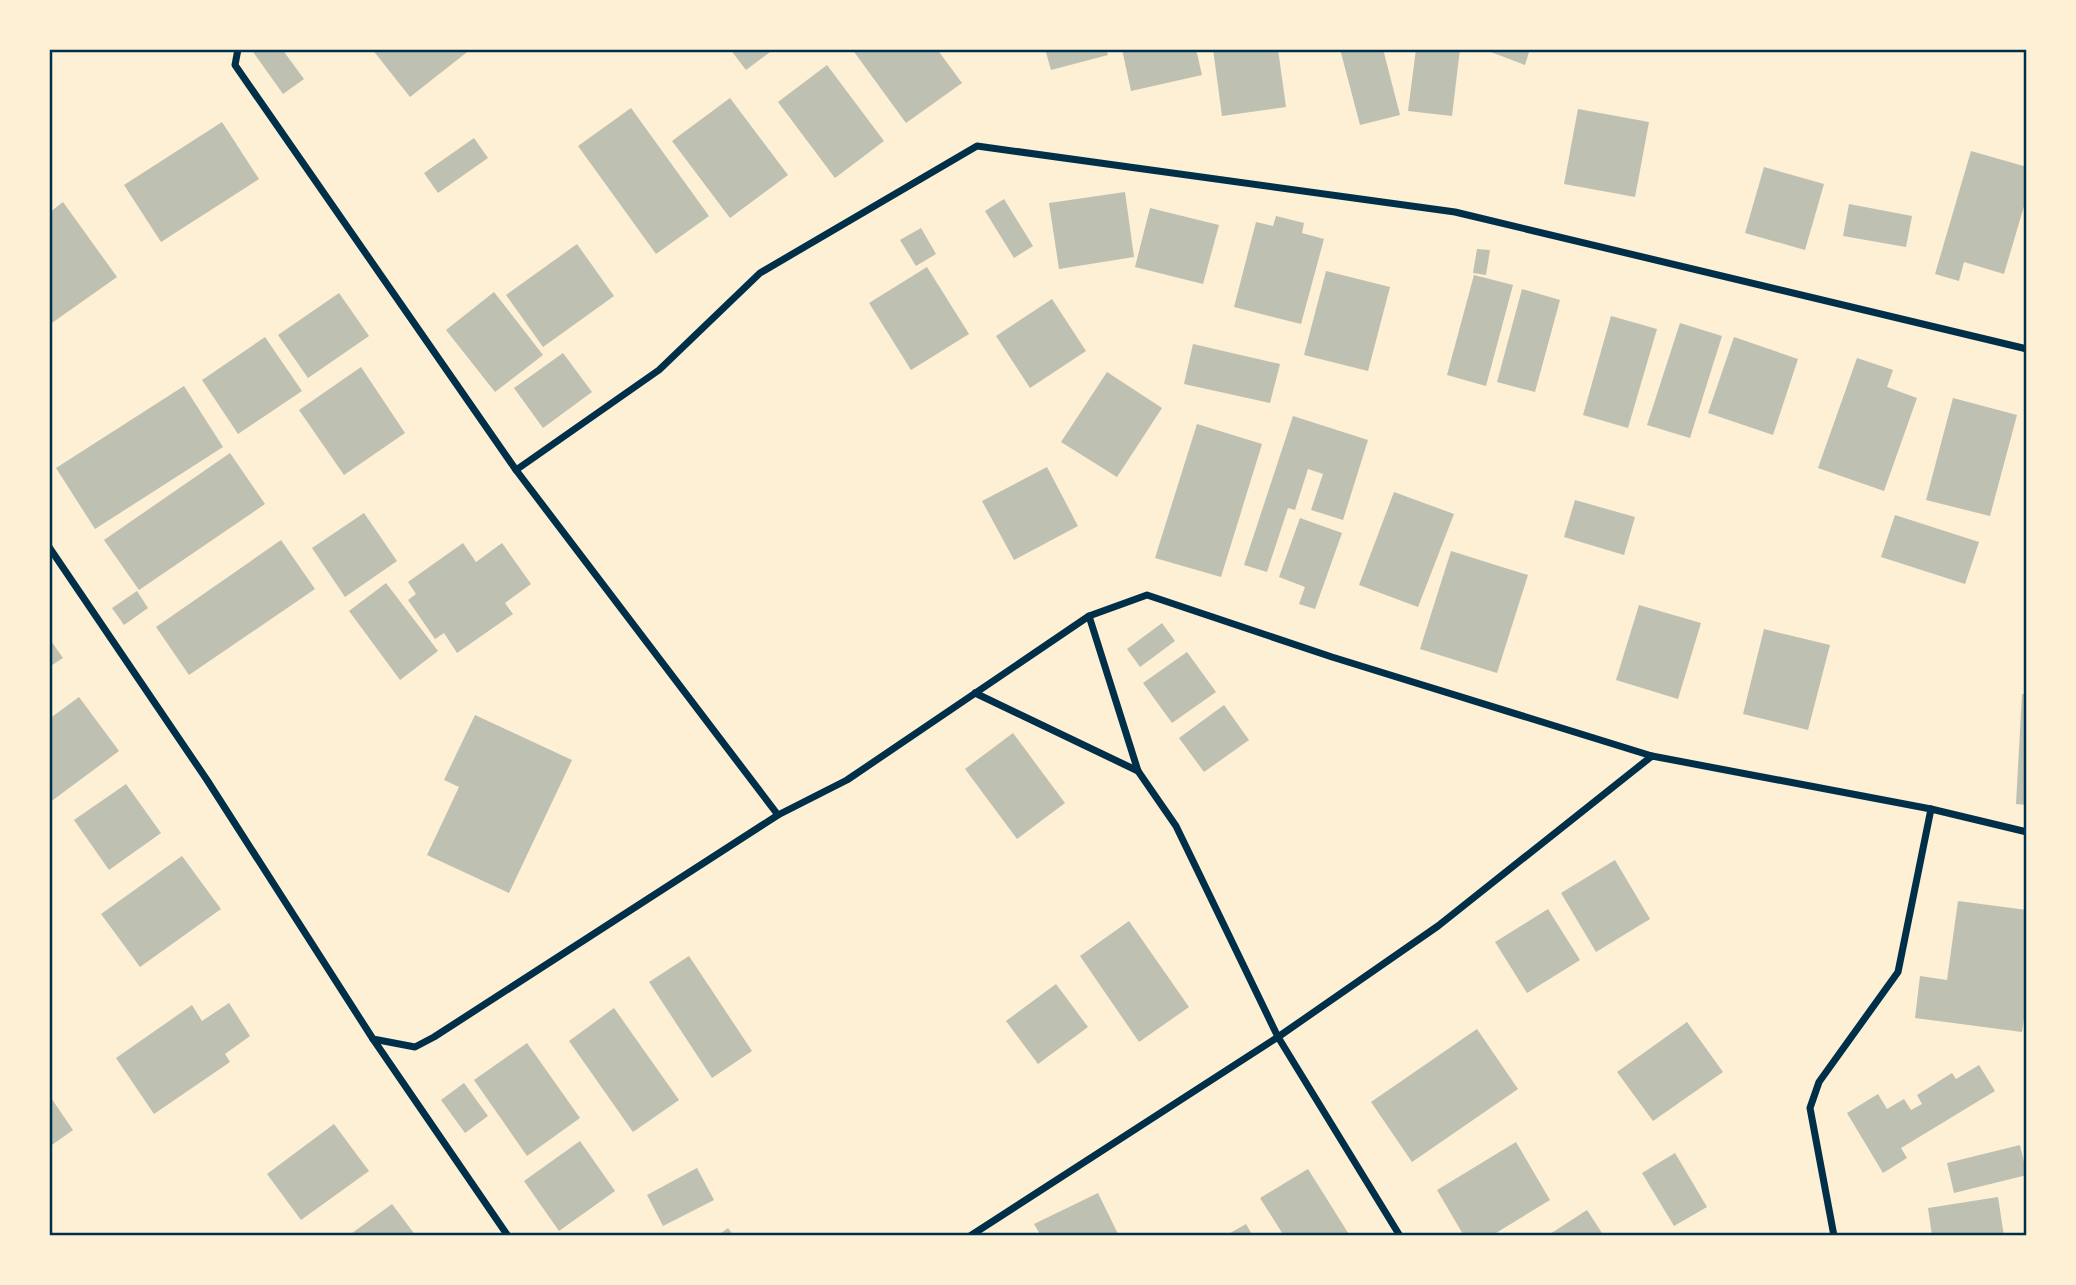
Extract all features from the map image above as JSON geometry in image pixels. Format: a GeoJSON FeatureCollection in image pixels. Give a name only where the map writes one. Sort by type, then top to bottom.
{"type":"FeatureCollection","features":[{"type":"Feature","properties":{"kind":"street"},"geometry":{"type":"LineString","coordinates":[[238,49],[235,65],[516,470],[778,815]]}},
{"type":"Feature","properties":{"kind":"street"},"geometry":{"type":"LineString","coordinates":[[516,470],[659,370],[760,274],[977,146],[1455,212],[2027,349]]}},
{"type":"Feature","properties":{"kind":"street"},"geometry":{"type":"LineString","coordinates":[[49,547],[207,780],[373,1039],[508,1236]]}},
{"type":"Feature","properties":{"kind":"street"},"geometry":{"type":"LineString","coordinates":[[373,1039],[415,1046],[434,1037],[778,815],[847,780],[1089,616],[1147,595],[1332,657],[1652,756],[1931,809],[2027,832]]}},
{"type":"Feature","properties":{"kind":"street"},"geometry":{"type":"LineString","coordinates":[[1089,616],[1138,771],[1176,826],[1278,1037],[1400,1236]]}},
{"type":"Feature","properties":{"kind":"street"},"geometry":{"type":"LineString","coordinates":[[975,693],[1138,771]]}},
{"type":"Feature","properties":{"kind":"street"},"geometry":{"type":"LineString","coordinates":[[970,1236],[1278,1037],[1438,926],[1652,756]]}},
{"type":"Feature","properties":{"kind":"street"},"geometry":{"type":"LineString","coordinates":[[1833,1236],[1810,1108],[1819,1082],[1898,972],[1931,809]]}},
{"type":"Feature","properties":{"kind":"building"},"geometry":{"type":"Polygon","coordinates":[[[251,49],[282,49],[304,79],[283,94],[251,49]]]}},
{"type":"Feature","properties":{"kind":"building"},"geometry":{"type":"Polygon","coordinates":[[[372,49],[471,49],[410,97],[372,49]]]}},
{"type":"Feature","properties":{"kind":"building"},"geometry":{"type":"Polygon","coordinates":[[[730,49],[774,49],[746,70],[730,49]]]}},
{"type":"Feature","properties":{"kind":"building"},"geometry":{"type":"Polygon","coordinates":[[[852,49],[937,49],[962,83],[906,123],[852,49]]]}},
{"type":"Feature","properties":{"kind":"building"},"geometry":{"type":"Polygon","coordinates":[[[1045,49],[1106,49],[1108,55],[1051,70],[1045,49]]]}},
{"type":"Feature","properties":{"kind":"building"},"geometry":{"type":"Polygon","coordinates":[[[1122,49],[1196,49],[1202,75],[1131,91],[1122,49]]]}},
{"type":"Feature","properties":{"kind":"building"},"geometry":{"type":"Polygon","coordinates":[[[1213,49],[1278,49],[1286,107],[1222,116],[1213,49]]]}},
{"type":"Feature","properties":{"kind":"building"},"geometry":{"type":"Polygon","coordinates":[[[1340,49],[1383,49],[1400,115],[1360,125],[1340,49]]]}},
{"type":"Feature","properties":{"kind":"building"},"geometry":{"type":"Polygon","coordinates":[[[1416,49],[1460,49],[1452,116],[1408,111],[1416,49]]]}},
{"type":"Feature","properties":{"kind":"building"},"geometry":{"type":"Polygon","coordinates":[[[1483,49],[1530,49],[1525,65],[1483,49]]]}},
{"type":"Feature","properties":{"kind":"building"},"geometry":{"type":"Polygon","coordinates":[[[827,65],[884,141],[835,178],[778,102],[827,65]]]}},
{"type":"Feature","properties":{"kind":"building"},"geometry":{"type":"Polygon","coordinates":[[[730,98],[788,175],[730,218],[672,141],[730,98]]]}},
{"type":"Feature","properties":{"kind":"building"},"geometry":{"type":"Polygon","coordinates":[[[631,108],[709,216],[656,254],[578,146],[631,108]]]}},
{"type":"Feature","properties":{"kind":"building"},"geometry":{"type":"Polygon","coordinates":[[[1578,109],[1649,122],[1635,197],[1564,184],[1578,109]]]}},
{"type":"Feature","properties":{"kind":"building"},"geometry":{"type":"Polygon","coordinates":[[[222,122],[259,179],[161,242],[124,185],[222,122]]]}},
{"type":"Feature","properties":{"kind":"building"},"geometry":{"type":"Polygon","coordinates":[[[474,138],[488,158],[438,193],[424,173],[474,138]]]}},
{"type":"Feature","properties":{"kind":"building"},"geometry":{"type":"Polygon","coordinates":[[[1971,151],[2027,167],[2027,196],[2004,274],[1964,262],[1959,281],[1935,274],[1971,151]]]}},
{"type":"Feature","properties":{"kind":"building"},"geometry":{"type":"Polygon","coordinates":[[[1764,167],[1824,184],[1805,250],[1745,233],[1764,167]]]}},
{"type":"Feature","properties":{"kind":"building"},"geometry":{"type":"Polygon","coordinates":[[[1125,192],[1134,257],[1059,269],[1049,203],[1125,192]]]}},
{"type":"Feature","properties":{"kind":"building"},"geometry":{"type":"Polygon","coordinates":[[[1004,199],[1033,246],[1014,258],[985,211],[1004,199]]]}},
{"type":"Feature","properties":{"kind":"building"},"geometry":{"type":"Polygon","coordinates":[[[63,202],[117,277],[49,325],[49,213],[63,202]]]}},
{"type":"Feature","properties":{"kind":"building"},"geometry":{"type":"Polygon","coordinates":[[[1849,204],[1912,216],[1906,247],[1843,236],[1849,204]]]}},
{"type":"Feature","properties":{"kind":"building"},"geometry":{"type":"Polygon","coordinates":[[[1150,208],[1219,225],[1203,284],[1135,267],[1150,208]]]}},
{"type":"Feature","properties":{"kind":"building"},"geometry":{"type":"Polygon","coordinates":[[[1276,216],[1304,223],[1302,233],[1324,239],[1301,324],[1234,307],[1256,222],[1273,226],[1276,216]]]}},
{"type":"Feature","properties":{"kind":"building"},"geometry":{"type":"Polygon","coordinates":[[[921,228],[936,254],[916,266],[900,240],[921,228]]]}},
{"type":"Feature","properties":{"kind":"building"},"geometry":{"type":"Polygon","coordinates":[[[577,244],[614,296],[543,347],[506,295],[577,244]]]}},
{"type":"Feature","properties":{"kind":"building"},"geometry":{"type":"Polygon","coordinates":[[[1477,249],[1490,250],[1486,275],[1473,273],[1477,249]]]}},
{"type":"Feature","properties":{"kind":"building"},"geometry":{"type":"Polygon","coordinates":[[[927,267],[969,334],[911,370],[869,303],[927,267]]]}},
{"type":"Feature","properties":{"kind":"building"},"geometry":{"type":"Polygon","coordinates":[[[1326,271],[1390,287],[1368,371],[1304,355],[1326,271]]]}},
{"type":"Feature","properties":{"kind":"building"},"geometry":{"type":"Polygon","coordinates":[[[1474,275],[1513,285],[1486,386],[1447,375],[1474,275]]]}},
{"type":"Feature","properties":{"kind":"building"},"geometry":{"type":"Polygon","coordinates":[[[1522,289],[1560,300],[1535,392],[1497,382],[1522,289]]]}},
{"type":"Feature","properties":{"kind":"building"},"geometry":{"type":"Polygon","coordinates":[[[494,292],[543,355],[495,392],[446,330],[494,292]]]}},
{"type":"Feature","properties":{"kind":"building"},"geometry":{"type":"Polygon","coordinates":[[[339,293],[369,336],[308,378],[278,335],[339,293]]]}},
{"type":"Feature","properties":{"kind":"building"},"geometry":{"type":"Polygon","coordinates":[[[1052,299],[1086,351],[1030,388],[996,336],[1052,299]]]}},
{"type":"Feature","properties":{"kind":"building"},"geometry":{"type":"Polygon","coordinates":[[[1611,316],[1657,329],[1628,428],[1583,415],[1611,316]]]}},
{"type":"Feature","properties":{"kind":"building"},"geometry":{"type":"Polygon","coordinates":[[[1680,323],[1722,336],[1690,438],[1647,425],[1680,323]]]}},
{"type":"Feature","properties":{"kind":"building"},"geometry":{"type":"Polygon","coordinates":[[[265,337],[302,391],[238,434],[202,380],[265,337]]]}},
{"type":"Feature","properties":{"kind":"building"},"geometry":{"type":"Polygon","coordinates":[[[1734,337],[1798,359],[1773,435],[1708,413],[1734,337]]]}},
{"type":"Feature","properties":{"kind":"building"},"geometry":{"type":"Polygon","coordinates":[[[1193,344],[1280,364],[1270,403],[1184,384],[1193,344]]]}},
{"type":"Feature","properties":{"kind":"building"},"geometry":{"type":"Polygon","coordinates":[[[563,353],[592,392],[543,428],[514,388],[563,353]]]}},
{"type":"Feature","properties":{"kind":"building"},"geometry":{"type":"Polygon","coordinates":[[[1857,358],[1893,370],[1887,387],[1917,398],[1884,491],[1818,468],[1857,358]]]}},
{"type":"Feature","properties":{"kind":"building"},"geometry":{"type":"Polygon","coordinates":[[[361,367],[405,433],[344,475],[299,410],[361,367]]]}},
{"type":"Feature","properties":{"kind":"building"},"geometry":{"type":"Polygon","coordinates":[[[1107,372],[1162,408],[1117,477],[1061,442],[1107,372]]]}},
{"type":"Feature","properties":{"kind":"building"},"geometry":{"type":"Polygon","coordinates":[[[184,386],[223,447],[95,529],[56,468],[184,386]]]}},
{"type":"Feature","properties":{"kind":"building"},"geometry":{"type":"Polygon","coordinates":[[[1953,398],[2017,415],[1990,516],[1926,500],[1953,398]]]}},
{"type":"Feature","properties":{"kind":"building"},"geometry":{"type":"Polygon","coordinates":[[[1293,416],[1368,440],[1343,520],[1311,510],[1323,474],[1308,469],[1295,510],[1288,508],[1267,572],[1244,565],[1293,416]]]}},
{"type":"Feature","properties":{"kind":"building"},"geometry":{"type":"Polygon","coordinates":[[[1197,424],[1262,444],[1221,577],[1155,558],[1197,424]]]}},
{"type":"Feature","properties":{"kind":"building"},"geometry":{"type":"Polygon","coordinates":[[[230,453],[265,504],[139,590],[104,540],[230,453]]]}},
{"type":"Feature","properties":{"kind":"building"},"geometry":{"type":"Polygon","coordinates":[[[1047,467],[1078,526],[1014,560],[982,501],[1047,467]]]}},
{"type":"Feature","properties":{"kind":"building"},"geometry":{"type":"Polygon","coordinates":[[[1394,492],[1454,514],[1418,607],[1359,585],[1394,492]]]}},
{"type":"Feature","properties":{"kind":"building"},"geometry":{"type":"Polygon","coordinates":[[[1575,500],[1635,517],[1624,555],[1564,537],[1575,500]]]}},
{"type":"Feature","properties":{"kind":"building"},"geometry":{"type":"Polygon","coordinates":[[[364,513],[397,561],[345,597],[312,548],[364,513]]]}},
{"type":"Feature","properties":{"kind":"building"},"geometry":{"type":"Polygon","coordinates":[[[1895,515],[1979,542],[1965,584],[1881,557],[1895,515]]]}},
{"type":"Feature","properties":{"kind":"building"},"geometry":{"type":"Polygon","coordinates":[[[1300,518],[1342,533],[1315,609],[1299,604],[1305,587],[1279,577],[1300,518]]]}},
{"type":"Feature","properties":{"kind":"building"},"geometry":{"type":"Polygon","coordinates":[[[281,540],[315,589],[189,675],[156,627],[281,540]]]}},
{"type":"Feature","properties":{"kind":"building"},"geometry":{"type":"Polygon","coordinates":[[[463,543],[476,562],[502,543],[531,584],[505,603],[513,614],[457,653],[444,633],[435,639],[408,600],[416,594],[408,582],[463,543]]]}},
{"type":"Feature","properties":{"kind":"building"},"geometry":{"type":"Polygon","coordinates":[[[1451,551],[1528,575],[1497,673],[1420,649],[1451,551]]]}},
{"type":"Feature","properties":{"kind":"building"},"geometry":{"type":"Polygon","coordinates":[[[386,583],[438,651],[400,680],[349,611],[386,583]]]}},
{"type":"Feature","properties":{"kind":"building"},"geometry":{"type":"Polygon","coordinates":[[[137,591],[148,608],[124,625],[112,608],[137,591]]]}},
{"type":"Feature","properties":{"kind":"building"},"geometry":{"type":"Polygon","coordinates":[[[1639,605],[1701,623],[1678,699],[1616,680],[1639,605]]]}},
{"type":"Feature","properties":{"kind":"building"},"geometry":{"type":"Polygon","coordinates":[[[1162,623],[1175,641],[1140,667],[1127,649],[1162,623]]]}},
{"type":"Feature","properties":{"kind":"building"},"geometry":{"type":"Polygon","coordinates":[[[1764,629],[1830,645],[1808,730],[1743,714],[1764,629]]]}},
{"type":"Feature","properties":{"kind":"building"},"geometry":{"type":"Polygon","coordinates":[[[49,638],[63,658],[49,667],[49,638]]]}},
{"type":"Feature","properties":{"kind":"building"},"geometry":{"type":"Polygon","coordinates":[[[1187,652],[1216,692],[1172,723],[1143,683],[1187,652]]]}},
{"type":"Feature","properties":{"kind":"building"},"geometry":{"type":"Polygon","coordinates":[[[2022,694],[2027,694],[2027,805],[2016,804],[2022,694]]]}},
{"type":"Feature","properties":{"kind":"building"},"geometry":{"type":"Polygon","coordinates":[[[79,697],[119,751],[49,803],[49,719],[79,697]]]}},
{"type":"Feature","properties":{"kind":"building"},"geometry":{"type":"Polygon","coordinates":[[[1224,705],[1249,740],[1204,772],[1179,738],[1224,705]]]}},
{"type":"Feature","properties":{"kind":"building"},"geometry":{"type":"Polygon","coordinates":[[[475,715],[572,760],[509,893],[427,855],[459,787],[444,780],[475,715]]]}},
{"type":"Feature","properties":{"kind":"building"},"geometry":{"type":"Polygon","coordinates":[[[1013,733],[1065,803],[1017,839],[965,769],[1013,733]]]}},
{"type":"Feature","properties":{"kind":"building"},"geometry":{"type":"Polygon","coordinates":[[[126,784],[161,833],[109,870],[74,820],[126,784]]]}},
{"type":"Feature","properties":{"kind":"building"},"geometry":{"type":"Polygon","coordinates":[[[182,856],[221,909],[140,967],[101,914],[182,856]]]}},
{"type":"Feature","properties":{"kind":"building"},"geometry":{"type":"Polygon","coordinates":[[[1615,860],[1650,919],[1596,952],[1561,893],[1615,860]]]}},
{"type":"Feature","properties":{"kind":"building"},"geometry":{"type":"Polygon","coordinates":[[[1958,901],[2027,910],[2027,998],[2022,1032],[1915,1018],[1920,976],[1947,980],[1958,901]]]}},
{"type":"Feature","properties":{"kind":"building"},"geometry":{"type":"Polygon","coordinates":[[[1548,909],[1580,960],[1527,993],[1495,942],[1548,909]]]}},
{"type":"Feature","properties":{"kind":"building"},"geometry":{"type":"Polygon","coordinates":[[[1129,921],[1189,1007],[1139,1042],[1080,956],[1129,921]]]}},
{"type":"Feature","properties":{"kind":"building"},"geometry":{"type":"Polygon","coordinates":[[[689,956],[752,1051],[712,1078],[649,982],[689,956]]]}},
{"type":"Feature","properties":{"kind":"building"},"geometry":{"type":"Polygon","coordinates":[[[1056,984],[1088,1027],[1038,1064],[1006,1021],[1056,984]]]}},
{"type":"Feature","properties":{"kind":"building"},"geometry":{"type":"Polygon","coordinates":[[[229,1003],[250,1036],[225,1054],[230,1062],[154,1114],[116,1058],[192,1005],[202,1021],[229,1003]]]}},
{"type":"Feature","properties":{"kind":"building"},"geometry":{"type":"Polygon","coordinates":[[[614,1008],[679,1100],[633,1132],[569,1041],[614,1008]]]}},
{"type":"Feature","properties":{"kind":"building"},"geometry":{"type":"Polygon","coordinates":[[[1687,1022],[1723,1072],[1653,1121],[1617,1072],[1687,1022]]]}},
{"type":"Feature","properties":{"kind":"building"},"geometry":{"type":"Polygon","coordinates":[[[1477,1029],[1518,1089],[1412,1162],[1371,1102],[1477,1029]]]}},
{"type":"Feature","properties":{"kind":"building"},"geometry":{"type":"Polygon","coordinates":[[[527,1043],[580,1118],[527,1156],[474,1080],[527,1043]]]}},
{"type":"Feature","properties":{"kind":"building"},"geometry":{"type":"Polygon","coordinates":[[[1979,1065],[1995,1091],[1901,1148],[1907,1158],[1883,1173],[1847,1113],[1878,1094],[1887,1109],[1904,1099],[1911,1110],[1922,1104],[1917,1095],[1952,1073],[1956,1079],[1979,1065]]]}},
{"type":"Feature","properties":{"kind":"building"},"geometry":{"type":"Polygon","coordinates":[[[464,1083],[488,1116],[465,1133],[441,1100],[464,1083]]]}},
{"type":"Feature","properties":{"kind":"building"},"geometry":{"type":"Polygon","coordinates":[[[49,1095],[73,1130],[49,1147],[49,1095]]]}},
{"type":"Feature","properties":{"kind":"building"},"geometry":{"type":"Polygon","coordinates":[[[334,1124],[369,1171],[301,1220],[267,1174],[334,1124]]]}},
{"type":"Feature","properties":{"kind":"building"},"geometry":{"type":"Polygon","coordinates":[[[580,1141],[615,1191],[559,1231],[524,1181],[580,1141]]]}},
{"type":"Feature","properties":{"kind":"building"},"geometry":{"type":"Polygon","coordinates":[[[1516,1142],[1550,1200],[1491,1236],[1464,1236],[1437,1190],[1516,1142]]]}},
{"type":"Feature","properties":{"kind":"building"},"geometry":{"type":"Polygon","coordinates":[[[2020,1145],[2027,1175],[1954,1193],[1947,1163],[2020,1145]]]}},
{"type":"Feature","properties":{"kind":"building"},"geometry":{"type":"Polygon","coordinates":[[[1675,1153],[1707,1207],[1674,1226],[1642,1173],[1675,1153]]]}},
{"type":"Feature","properties":{"kind":"building"},"geometry":{"type":"Polygon","coordinates":[[[697,1168],[714,1200],[663,1226],[647,1195],[697,1168]]]}},
{"type":"Feature","properties":{"kind":"building"},"geometry":{"type":"Polygon","coordinates":[[[1308,1169],[1350,1236],[1284,1236],[1260,1198],[1308,1169]]]}},
{"type":"Feature","properties":{"kind":"building"},"geometry":{"type":"Polygon","coordinates":[[[1098,1193],[1119,1236],[1041,1236],[1034,1224],[1098,1193]]]}},
{"type":"Feature","properties":{"kind":"building"},"geometry":{"type":"Polygon","coordinates":[[[1998,1197],[2004,1236],[1932,1236],[1928,1208],[1998,1197]]]}},
{"type":"Feature","properties":{"kind":"building"},"geometry":{"type":"Polygon","coordinates":[[[392,1204],[416,1236],[348,1236],[392,1204]]]}},
{"type":"Feature","properties":{"kind":"building"},"geometry":{"type":"Polygon","coordinates":[[[1587,1210],[1604,1236],[1547,1236],[1587,1210]]]}},
{"type":"Feature","properties":{"kind":"building"},"geometry":{"type":"Polygon","coordinates":[[[1246,1224],[1253,1236],[1225,1236],[1246,1224]]]}},
{"type":"Feature","properties":{"kind":"building"},"geometry":{"type":"Polygon","coordinates":[[[728,1228],[734,1236],[717,1236],[728,1228]]]}}]}
